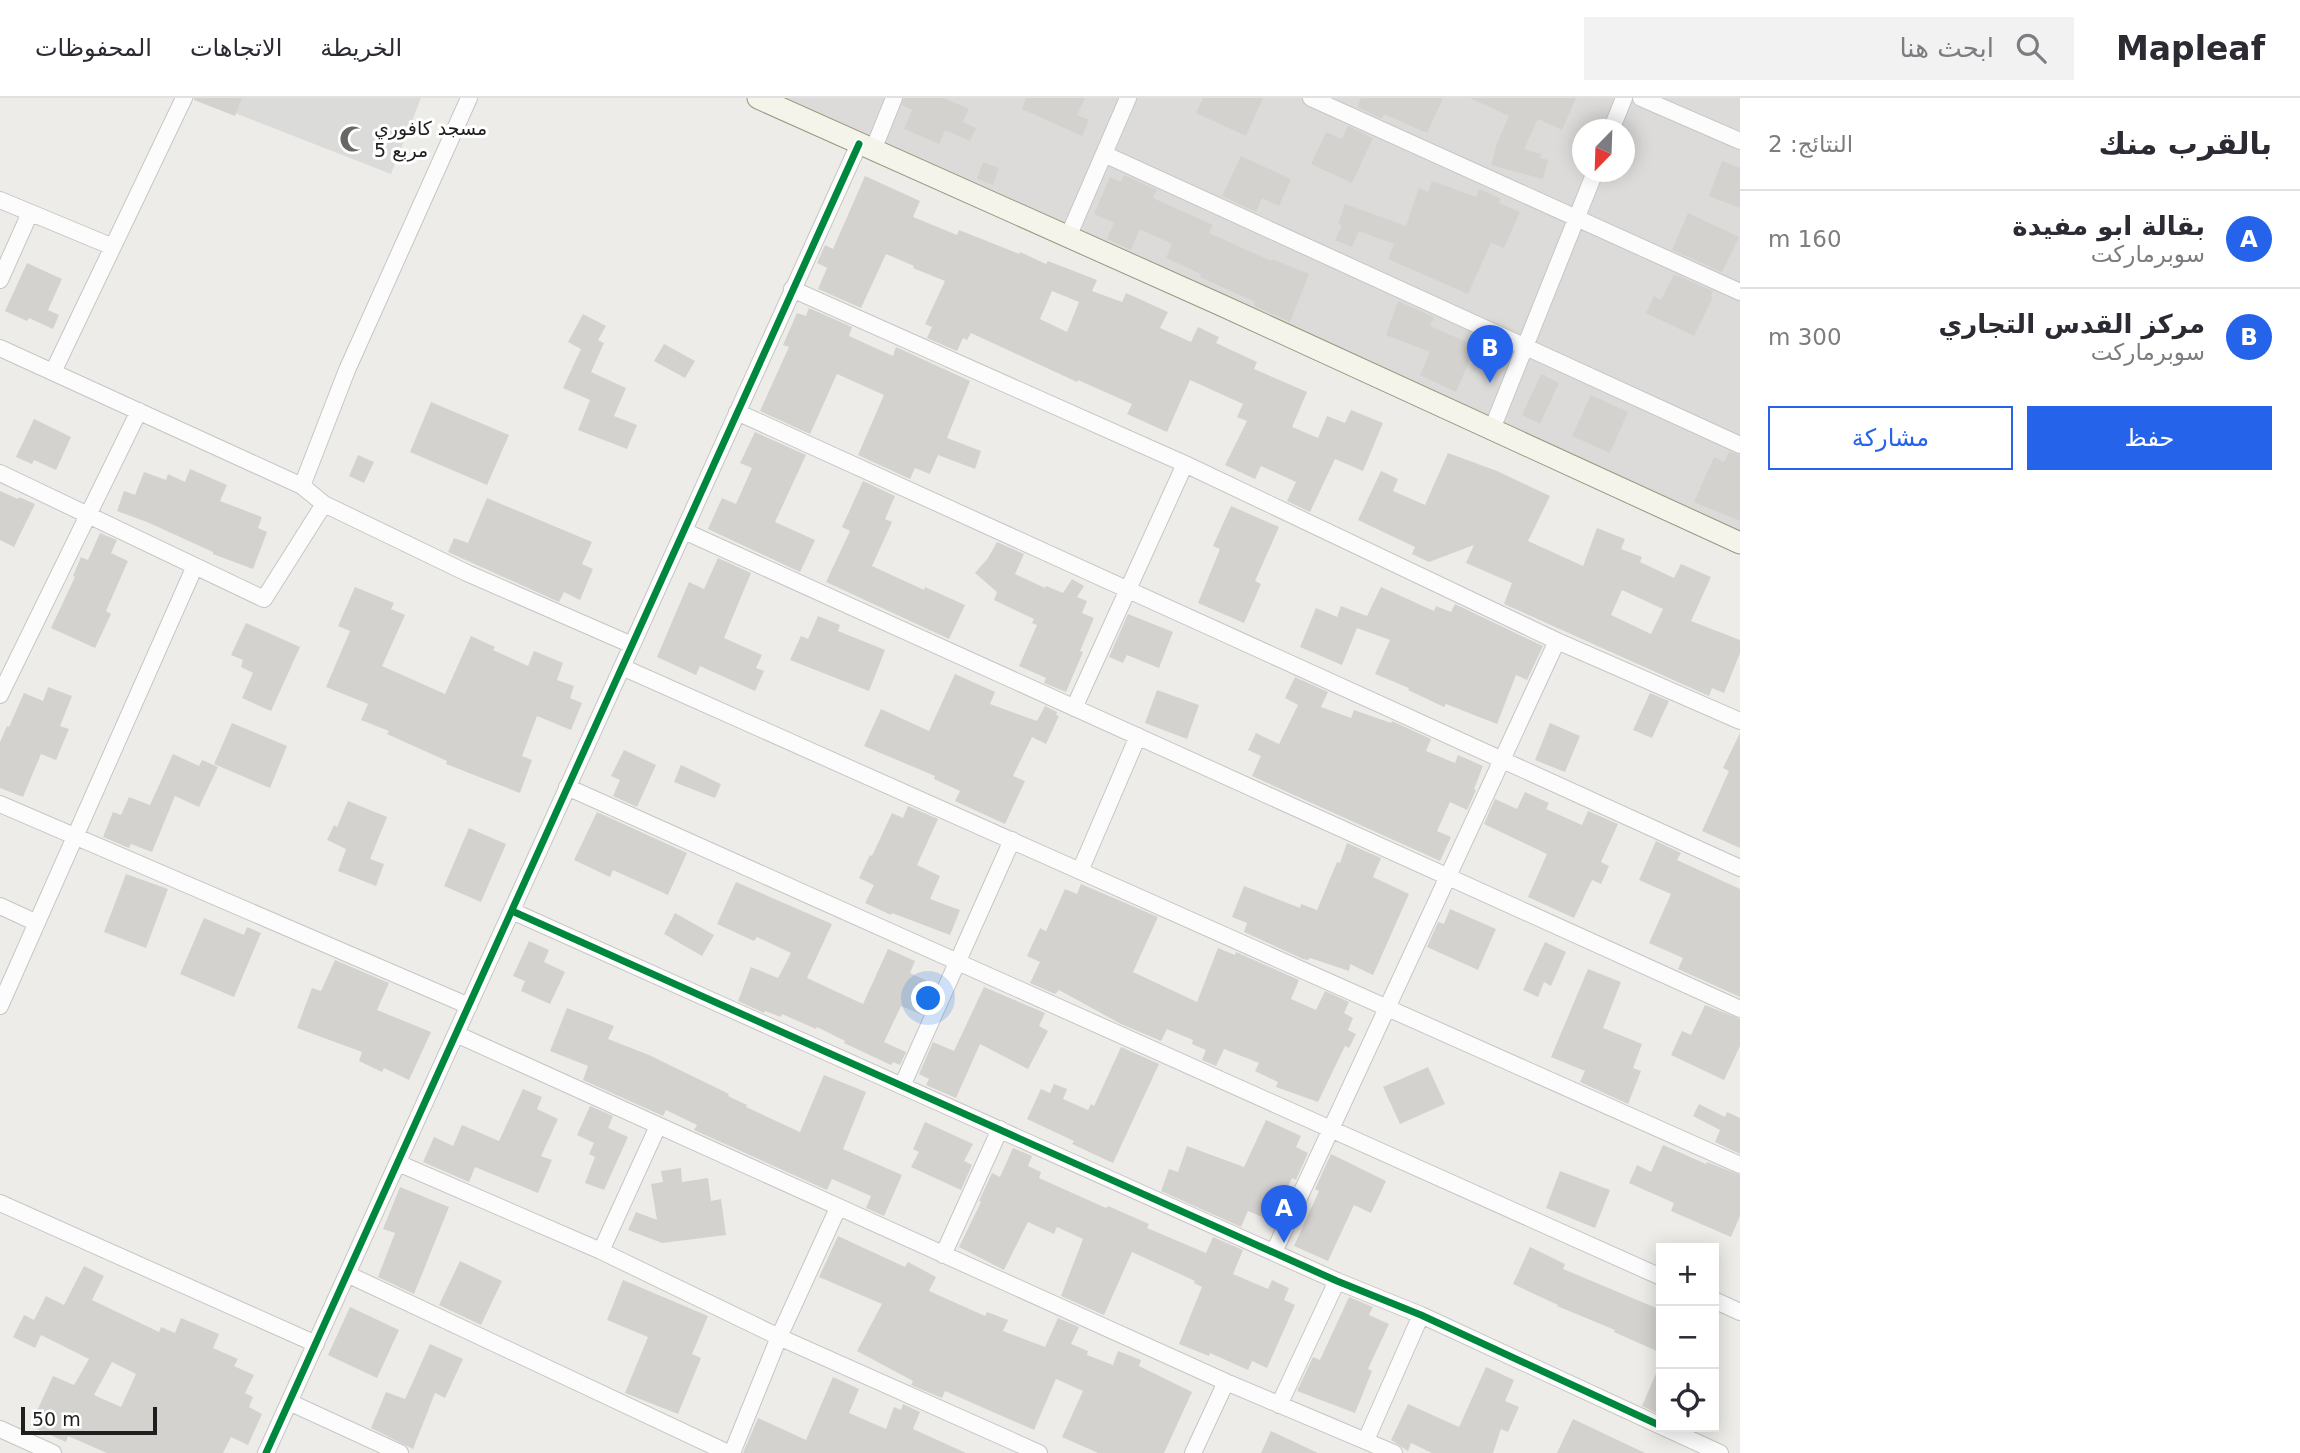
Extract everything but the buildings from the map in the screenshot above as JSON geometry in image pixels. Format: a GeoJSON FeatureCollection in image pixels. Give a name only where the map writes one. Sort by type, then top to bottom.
{"type":"FeatureCollection","features":[{"type":"Feature","properties":{"kind":"street"},"geometry":{"type":"LineString","coordinates":[[53,372],[184,98]]}},
{"type":"Feature","properties":{"kind":"street"},"geometry":{"type":"LineString","coordinates":[[302,486],[347,370],[469,98]]}},
{"type":"Feature","properties":{"kind":"street"},"geometry":{"type":"LineString","coordinates":[[758,98],[1740,543]]}},
{"type":"Feature","properties":{"kind":"street"},"geometry":{"type":"LineString","coordinates":[[266,1453],[792,289],[894,98]]}},
{"type":"Feature","properties":{"kind":"street"},"geometry":{"type":"LineString","coordinates":[[1068,237],[1129,98]]}},
{"type":"Feature","properties":{"kind":"street"},"geometry":{"type":"LineString","coordinates":[[1311,98],[1740,292]]}},
{"type":"Feature","properties":{"kind":"street"},"geometry":{"type":"LineString","coordinates":[[1615,119],[1624,98]]}},
{"type":"Feature","properties":{"kind":"street"},"geometry":{"type":"LineString","coordinates":[[1641,98],[1740,141]]}},
{"type":"Feature","properties":{"kind":"street"},"geometry":{"type":"LineString","coordinates":[[1104,154],[1740,445]]}},
{"type":"Feature","properties":{"kind":"street"},"geometry":{"type":"LineString","coordinates":[[1493,429],[1591,182]]}},
{"type":"Feature","properties":{"kind":"street"},"geometry":{"type":"LineString","coordinates":[[0,200],[113,247]]}},
{"type":"Feature","properties":{"kind":"street"},"geometry":{"type":"LineString","coordinates":[[0,280],[30,213]]}},
{"type":"Feature","properties":{"kind":"street"},"geometry":{"type":"LineString","coordinates":[[792,289],[1185,464],[1557,641],[1740,721]]}},
{"type":"Feature","properties":{"kind":"street"},"geometry":{"type":"LineString","coordinates":[[0,348],[302,486],[324,505],[467,573],[632,645]]}},
{"type":"Feature","properties":{"kind":"street"},"geometry":{"type":"LineString","coordinates":[[0,695],[139,411]]}},
{"type":"Feature","properties":{"kind":"street"},"geometry":{"type":"LineString","coordinates":[[737,412],[1740,868]]}},
{"type":"Feature","properties":{"kind":"street"},"geometry":{"type":"LineString","coordinates":[[1074,708],[1185,464]]}},
{"type":"Feature","properties":{"kind":"street"},"geometry":{"type":"LineString","coordinates":[[0,473],[264,599],[324,505]]}},
{"type":"Feature","properties":{"kind":"street"},"geometry":{"type":"LineString","coordinates":[[684,531],[1740,1009]]}},
{"type":"Feature","properties":{"kind":"street"},"geometry":{"type":"LineString","coordinates":[[0,1006],[195,566]]}},
{"type":"Feature","properties":{"kind":"street"},"geometry":{"type":"LineString","coordinates":[[1274,1252],[1557,641]]}},
{"type":"Feature","properties":{"kind":"street"},"geometry":{"type":"LineString","coordinates":[[622,667],[1740,1165]]}},
{"type":"Feature","properties":{"kind":"street"},"geometry":{"type":"LineString","coordinates":[[1080,871],[1138,736]]}},
{"type":"Feature","properties":{"kind":"street"},"geometry":{"type":"LineString","coordinates":[[568,787],[1656,1275]]}},
{"type":"Feature","properties":{"kind":"street"},"geometry":{"type":"LineString","coordinates":[[0,804],[469,1006]]}},
{"type":"Feature","properties":{"kind":"street"},"geometry":{"type":"LineString","coordinates":[[902,1086],[1012,841]]}},
{"type":"Feature","properties":{"kind":"street"},"geometry":{"type":"LineString","coordinates":[[0,906],[37,923]]}},
{"type":"Feature","properties":{"kind":"street"},"geometry":{"type":"LineString","coordinates":[[512,911],[1337,1281],[1421,1315],[1656,1423]]}},
{"type":"Feature","properties":{"kind":"street"},"geometry":{"type":"LineString","coordinates":[[456,1034],[1226,1382],[1394,1453]]}},
{"type":"Feature","properties":{"kind":"street"},"geometry":{"type":"LineString","coordinates":[[601,1251],[658,1126]]}},
{"type":"Feature","properties":{"kind":"street"},"geometry":{"type":"LineString","coordinates":[[943,1255],[1000,1129]]}},
{"type":"Feature","properties":{"kind":"street"},"geometry":{"type":"LineString","coordinates":[[398,1163],[601,1251],[779,1338],[1039,1453]]}},
{"type":"Feature","properties":{"kind":"street"},"geometry":{"type":"LineString","coordinates":[[0,1203],[316,1344]]}},
{"type":"Feature","properties":{"kind":"street"},"geometry":{"type":"LineString","coordinates":[[347,1274],[730,1453],[838,1208]]}},
{"type":"Feature","properties":{"kind":"street"},"geometry":{"type":"LineString","coordinates":[[1279,1405],[1337,1281]]}},
{"type":"Feature","properties":{"kind":"street"},"geometry":{"type":"LineString","coordinates":[[1719,1302],[1740,1312]]}},
{"type":"Feature","properties":{"kind":"street"},"geometry":{"type":"LineString","coordinates":[[1366,1440],[1421,1315]]}},
{"type":"Feature","properties":{"kind":"street"},"geometry":{"type":"LineString","coordinates":[[1194,1453],[1226,1382]]}},
{"type":"Feature","properties":{"kind":"street"},"geometry":{"type":"LineString","coordinates":[[289,1402],[400,1453]]}},
{"type":"Feature","properties":{"kind":"street"},"geometry":{"type":"LineString","coordinates":[[0,1429],[52,1453]]}},
{"type":"Feature","properties":{"kind":"street"},"geometry":{"type":"LineString","coordinates":[[1675,1432],[1720,1453]]}},
{"type":"Feature","properties":{"kind":"shaded area","name":"مسجد كافوري مربع 5"},"geometry":{"type":"Polygon","coordinates":[[[211,98],[421,98],[391,174],[209,103],[211,98]]]}},
{"type":"Feature","properties":{"kind":"shaded area"},"geometry":{"type":"Polygon","coordinates":[[[765,98],[1740,98],[1740,538],[765,98]]]}},
{"type":"Feature","properties":{"kind":"cycle path"},"geometry":{"type":"LineString","coordinates":[[266,1453],[859,144]]}},
{"type":"Feature","properties":{"kind":"cycle path"},"geometry":{"type":"LineString","coordinates":[[512,911],[1337,1281],[1421,1315],[1656,1424]]}},
{"type":"Feature","properties":{"kind":"place","name":"مسجد كافوري مربع 5"},"geometry":{"type":"Point","coordinates":[353,139]}},
{"type":"Feature","properties":{"kind":"place","name":"مركز القدس التجاري"},"geometry":{"type":"Point","coordinates":[1490,383]}},
{"type":"Feature","properties":{"kind":"place","name":"بقالة ابو مفيدة"},"geometry":{"type":"Point","coordinates":[1284,1243]}}]}
